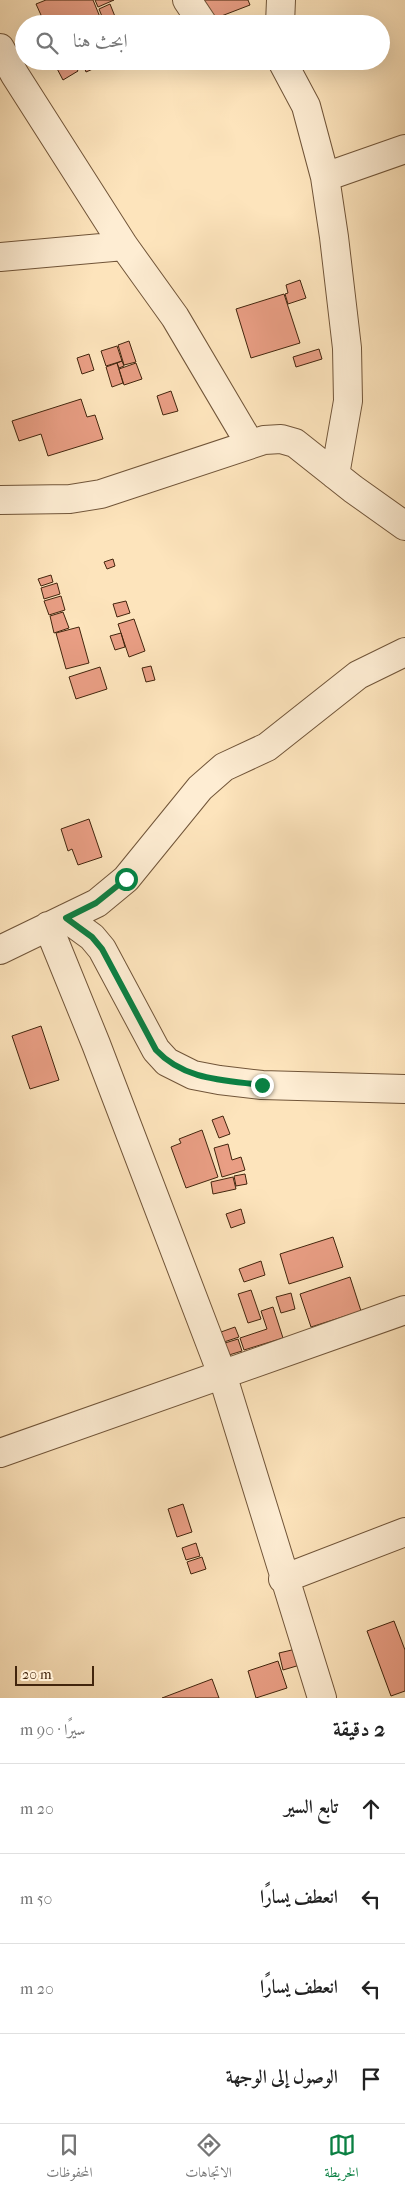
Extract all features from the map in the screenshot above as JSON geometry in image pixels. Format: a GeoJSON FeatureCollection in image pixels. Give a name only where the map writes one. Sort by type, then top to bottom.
{"type":"FeatureCollection","features":[{"type":"Feature","properties":{"kind":"street"},"geometry":{"type":"LineString","coordinates":[[187,0],[197,15]]}},
{"type":"Feature","properties":{"kind":"street"},"geometry":{"type":"LineString","coordinates":[[280,0],[280,15]]}},
{"type":"Feature","properties":{"kind":"street"},"geometry":{"type":"LineString","coordinates":[[0,48],[15,75],[124,246],[175,317],[250,444]]}},
{"type":"Feature","properties":{"kind":"street"},"geometry":{"type":"LineString","coordinates":[[287,70],[306,106],[325,177],[347,348],[348,401],[335,475]]}},
{"type":"Feature","properties":{"kind":"street"},"geometry":{"type":"LineString","coordinates":[[325,177],[405,149]]}},
{"type":"Feature","properties":{"kind":"street"},"geometry":{"type":"LineString","coordinates":[[0,257],[124,246]]}},
{"type":"Feature","properties":{"kind":"street"},"geometry":{"type":"LineString","coordinates":[[0,500],[70,499],[101,494],[250,444],[264,440],[281,440],[295,443],[405,526]]}},
{"type":"Feature","properties":{"kind":"street"},"geometry":{"type":"LineString","coordinates":[[1,949],[96,903],[126,879],[200,788],[224,767],[266,747],[358,675],[405,652]]}},
{"type":"Feature","properties":{"kind":"street"},"geometry":{"type":"LineString","coordinates":[[57,922],[92,937],[102,949],[156,1050],[167,1062],[193,1076],[262,1085],[405,1089]]}},
{"type":"Feature","properties":{"kind":"street"},"geometry":{"type":"LineString","coordinates":[[57,922],[96,1044],[222,1374],[283,1579],[322,1698]]}},
{"type":"Feature","properties":{"kind":"street"},"geometry":{"type":"LineString","coordinates":[[0,1453],[405,1310]]}},
{"type":"Feature","properties":{"kind":"street"},"geometry":{"type":"LineString","coordinates":[[283,1579],[405,1532]]}},
{"type":"Feature","properties":{"kind":"building"},"geometry":{"type":"Polygon","coordinates":[[[46,0],[93,0],[99,15],[41,15],[36,4],[46,0]]]}},
{"type":"Feature","properties":{"kind":"building"},"geometry":{"type":"Polygon","coordinates":[[[95,0],[114,0],[98,7],[95,0]]]}},
{"type":"Feature","properties":{"kind":"building"},"geometry":{"type":"Polygon","coordinates":[[[203,0],[248,0],[250,5],[224,15],[209,15],[203,0]]]}},
{"type":"Feature","properties":{"kind":"building"},"geometry":{"type":"Polygon","coordinates":[[[110,4],[114,15],[101,15],[99,9],[110,4]]]}},
{"type":"Feature","properties":{"kind":"building"},"geometry":{"type":"Polygon","coordinates":[[[58,70],[77,70],[78,71],[63,80],[58,70]]]}},
{"type":"Feature","properties":{"kind":"building"},"geometry":{"type":"Polygon","coordinates":[[[300,280],[306,298],[288,304],[285,294],[288,293],[286,285],[300,280]]]}},
{"type":"Feature","properties":{"kind":"building"},"geometry":{"type":"Polygon","coordinates":[[[284,294],[300,343],[251,358],[236,309],[284,294]]]}},
{"type":"Feature","properties":{"kind":"building"},"geometry":{"type":"Polygon","coordinates":[[[129,341],[136,362],[124,365],[118,345],[129,341]]]}},
{"type":"Feature","properties":{"kind":"building"},"geometry":{"type":"Polygon","coordinates":[[[117,346],[122,361],[106,366],[101,351],[117,346]]]}},
{"type":"Feature","properties":{"kind":"building"},"geometry":{"type":"Polygon","coordinates":[[[319,349],[322,359],[296,367],[293,357],[319,349]]]}},
{"type":"Feature","properties":{"kind":"building"},"geometry":{"type":"Polygon","coordinates":[[[89,354],[94,370],[82,374],[77,358],[89,354]]]}},
{"type":"Feature","properties":{"kind":"building"},"geometry":{"type":"Polygon","coordinates":[[[122,361],[124,366],[119,368],[117,363],[122,361]]]}},
{"type":"Feature","properties":{"kind":"building"},"geometry":{"type":"Polygon","coordinates":[[[117,363],[123,383],[112,387],[106,367],[117,363]]]}},
{"type":"Feature","properties":{"kind":"building"},"geometry":{"type":"Polygon","coordinates":[[[136,363],[142,379],[124,385],[119,369],[136,363]]]}},
{"type":"Feature","properties":{"kind":"building"},"geometry":{"type":"Polygon","coordinates":[[[171,391],[178,411],[163,415],[157,396],[171,391]]]}},
{"type":"Feature","properties":{"kind":"building"},"geometry":{"type":"Polygon","coordinates":[[[81,399],[87,417],[95,415],[103,439],[48,456],[41,434],[19,441],[12,421],[81,399]]]}},
{"type":"Feature","properties":{"kind":"building"},"geometry":{"type":"Polygon","coordinates":[[[113,559],[115,566],[107,569],[104,562],[113,559]]]}},
{"type":"Feature","properties":{"kind":"building"},"geometry":{"type":"Polygon","coordinates":[[[51,575],[53,582],[41,586],[38,579],[51,575]]]}},
{"type":"Feature","properties":{"kind":"building"},"geometry":{"type":"Polygon","coordinates":[[[57,583],[60,594],[44,599],[41,588],[57,583]]]}},
{"type":"Feature","properties":{"kind":"building"},"geometry":{"type":"Polygon","coordinates":[[[61,596],[65,610],[49,615],[44,601],[61,596]]]}},
{"type":"Feature","properties":{"kind":"building"},"geometry":{"type":"Polygon","coordinates":[[[126,601],[130,613],[117,617],[113,604],[126,601]]]}},
{"type":"Feature","properties":{"kind":"building"},"geometry":{"type":"Polygon","coordinates":[[[63,612],[69,628],[54,633],[50,616],[63,612]]]}},
{"type":"Feature","properties":{"kind":"building"},"geometry":{"type":"Polygon","coordinates":[[[134,619],[145,651],[129,657],[118,624],[134,619]]]}},
{"type":"Feature","properties":{"kind":"building"},"geometry":{"type":"Polygon","coordinates":[[[79,627],[89,663],[66,669],[56,633],[79,627]]]}},
{"type":"Feature","properties":{"kind":"building"},"geometry":{"type":"Polygon","coordinates":[[[121,633],[125,647],[115,650],[110,636],[121,633]]]}},
{"type":"Feature","properties":{"kind":"building"},"geometry":{"type":"Polygon","coordinates":[[[151,666],[155,680],[146,682],[142,668],[151,666]]]}},
{"type":"Feature","properties":{"kind":"building"},"geometry":{"type":"Polygon","coordinates":[[[100,667],[107,689],[76,699],[69,677],[100,667]]]}},
{"type":"Feature","properties":{"kind":"building"},"geometry":{"type":"Polygon","coordinates":[[[89,819],[102,857],[78,865],[72,849],[68,851],[61,829],[89,819]]]}},
{"type":"Feature","properties":{"kind":"building"},"geometry":{"type":"Polygon","coordinates":[[[41,1026],[59,1080],[30,1089],[12,1036],[41,1026]]]}},
{"type":"Feature","properties":{"kind":"building"},"geometry":{"type":"Polygon","coordinates":[[[223,1116],[230,1134],[219,1138],[212,1120],[223,1116]]]}},
{"type":"Feature","properties":{"kind":"building"},"geometry":{"type":"Polygon","coordinates":[[[202,1130],[218,1177],[186,1188],[171,1147],[181,1143],[179,1139],[202,1130]]]}},
{"type":"Feature","properties":{"kind":"building"},"geometry":{"type":"Polygon","coordinates":[[[228,1144],[232,1160],[241,1157],[245,1170],[222,1177],[214,1148],[228,1144]]]}},
{"type":"Feature","properties":{"kind":"building"},"geometry":{"type":"Polygon","coordinates":[[[245,1174],[247,1184],[236,1186],[234,1176],[245,1174]]]}},
{"type":"Feature","properties":{"kind":"building"},"geometry":{"type":"Polygon","coordinates":[[[233,1177],[236,1189],[213,1194],[211,1182],[233,1177]]]}},
{"type":"Feature","properties":{"kind":"building"},"geometry":{"type":"Polygon","coordinates":[[[241,1209],[245,1223],[231,1228],[226,1214],[241,1209]]]}},
{"type":"Feature","properties":{"kind":"building"},"geometry":{"type":"Polygon","coordinates":[[[333,1237],[343,1267],[289,1284],[280,1254],[333,1237]]]}},
{"type":"Feature","properties":{"kind":"building"},"geometry":{"type":"Polygon","coordinates":[[[261,1261],[265,1275],[244,1282],[239,1269],[261,1261]]]}},
{"type":"Feature","properties":{"kind":"building"},"geometry":{"type":"Polygon","coordinates":[[[350,1277],[361,1311],[311,1327],[300,1294],[350,1277]]]}},
{"type":"Feature","properties":{"kind":"building"},"geometry":{"type":"Polygon","coordinates":[[[251,1290],[261,1319],[248,1323],[238,1294],[251,1290]]]}},
{"type":"Feature","properties":{"kind":"building"},"geometry":{"type":"Polygon","coordinates":[[[291,1293],[295,1309],[281,1313],[276,1297],[291,1293]]]}},
{"type":"Feature","properties":{"kind":"building"},"geometry":{"type":"Polygon","coordinates":[[[273,1307],[283,1338],[244,1350],[240,1338],[267,1329],[261,1311],[273,1307]]]}},
{"type":"Feature","properties":{"kind":"building"},"geometry":{"type":"Polygon","coordinates":[[[235,1327],[239,1337],[224,1342],[221,1332],[235,1327]]]}},
{"type":"Feature","properties":{"kind":"building"},"geometry":{"type":"Polygon","coordinates":[[[238,1339],[242,1351],[229,1355],[225,1343],[238,1339]]]}},
{"type":"Feature","properties":{"kind":"building"},"geometry":{"type":"Polygon","coordinates":[[[183,1504],[192,1532],[177,1537],[168,1509],[183,1504]]]}},
{"type":"Feature","properties":{"kind":"building"},"geometry":{"type":"Polygon","coordinates":[[[196,1543],[200,1556],[186,1560],[182,1548],[196,1543]]]}},
{"type":"Feature","properties":{"kind":"building"},"geometry":{"type":"Polygon","coordinates":[[[202,1557],[206,1569],[191,1574],[187,1562],[202,1557]]]}},
{"type":"Feature","properties":{"kind":"building"},"geometry":{"type":"Polygon","coordinates":[[[394,1621],[405,1650],[405,1691],[391,1696],[367,1631],[394,1621]]]}},
{"type":"Feature","properties":{"kind":"building"},"geometry":{"type":"Polygon","coordinates":[[[296,1649],[300,1665],[283,1670],[279,1653],[296,1649]]]}},
{"type":"Feature","properties":{"kind":"building"},"geometry":{"type":"Polygon","coordinates":[[[278,1661],[287,1688],[256,1698],[248,1671],[278,1661]]]}},
{"type":"Feature","properties":{"kind":"building"},"geometry":{"type":"Polygon","coordinates":[[[212,1679],[219,1698],[162,1698],[212,1679]]]}},
{"type":"Feature","properties":{"kind":"route"},"geometry":{"type":"LineString","coordinates":[[126,879],[96,903],[66,918],[92,937],[102,949],[156,1050],[167,1062],[193,1076],[262,1085]]}}]}
